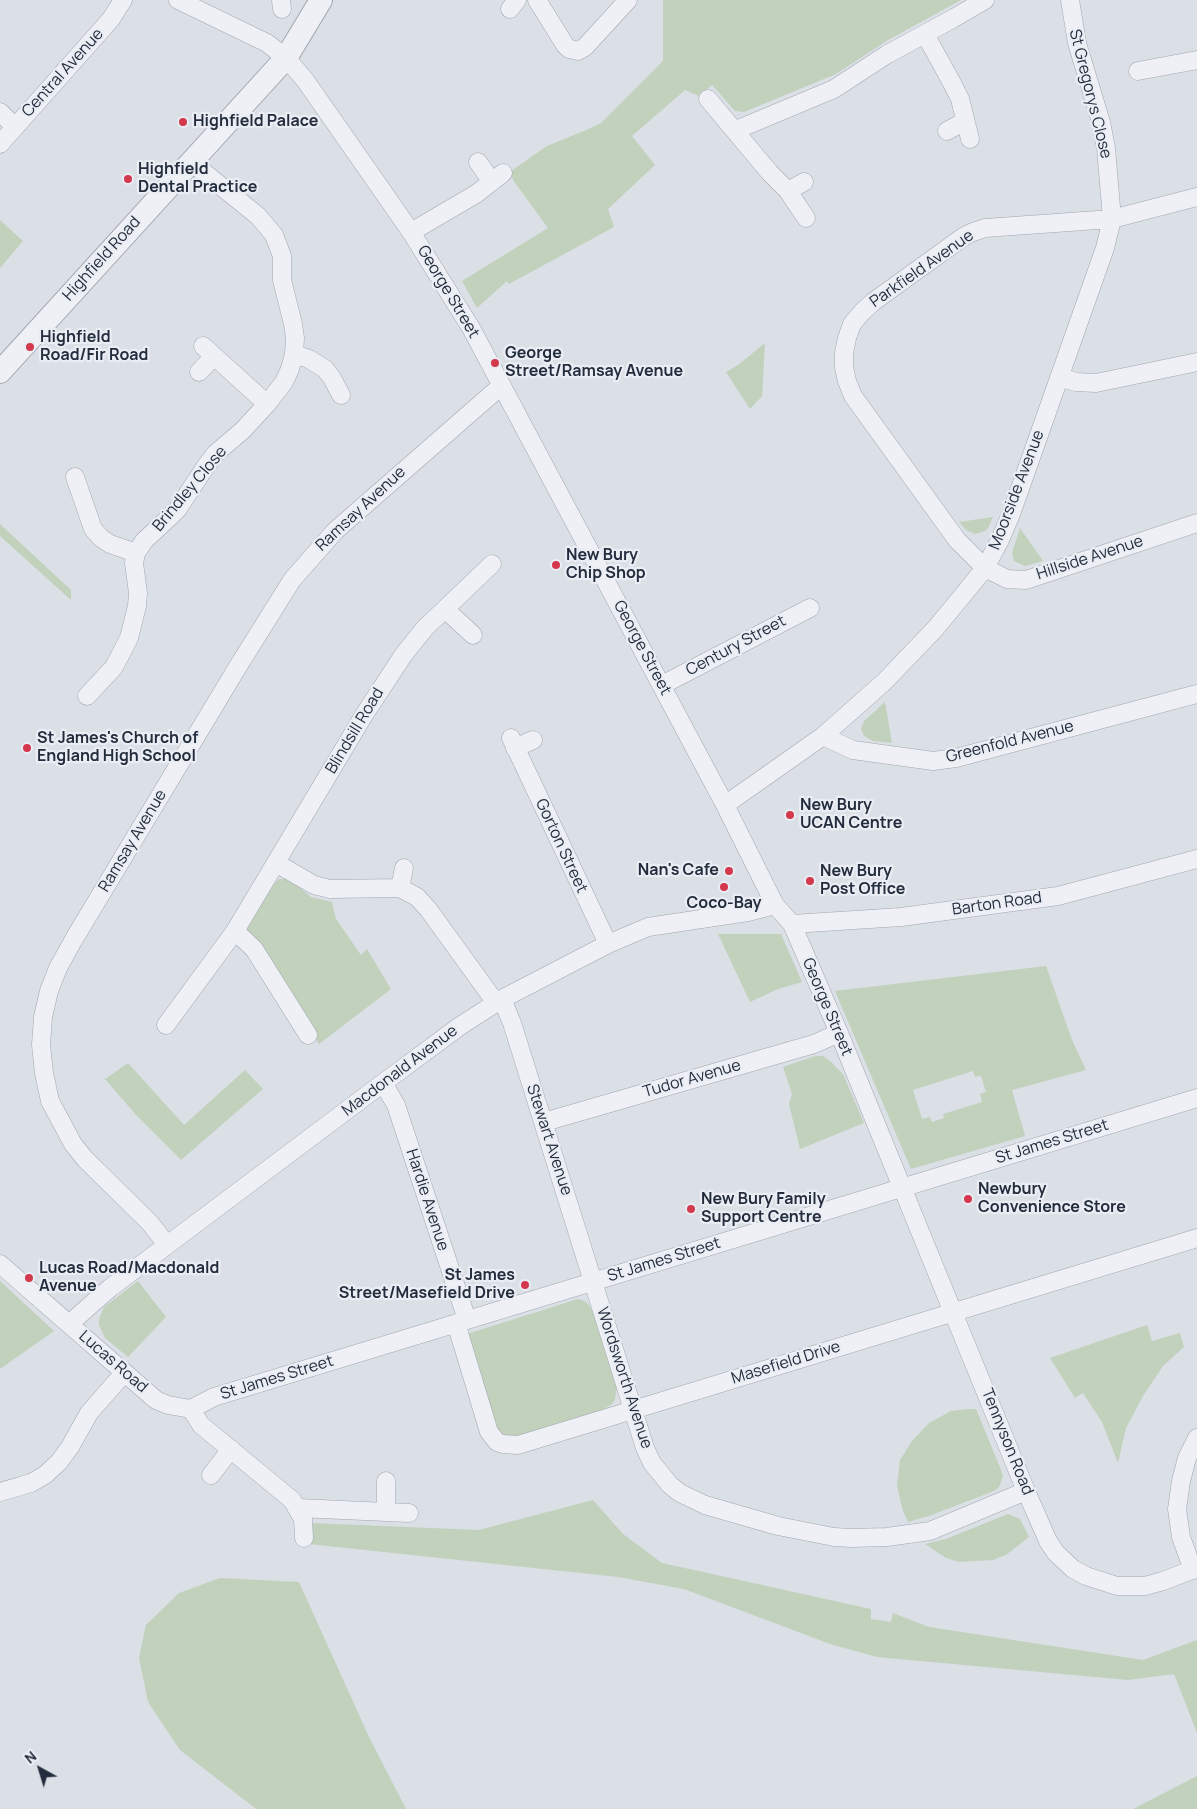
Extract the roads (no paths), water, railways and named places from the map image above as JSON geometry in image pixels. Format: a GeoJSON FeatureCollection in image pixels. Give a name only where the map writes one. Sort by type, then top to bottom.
{"type":"FeatureCollection","features":[{"type":"Feature","properties":{"kind":"street","name":"Central Avenue"},"geometry":{"type":"LineString","coordinates":[[0,144],[111,19],[123,0]]}},
{"type":"Feature","properties":{"kind":"street","name":"George Street"},"geometry":{"type":"LineString","coordinates":[[178,0],[267,43],[286,58],[305,80],[411,232],[459,308],[726,805],[775,905],[792,924],[839,1032],[901,1187]]}},
{"type":"Feature","properties":{"kind":"street","name":"Highfield Road"},"geometry":{"type":"LineString","coordinates":[[1,368],[286,58],[320,0]]}},
{"type":"Feature","properties":{"kind":"street"},"geometry":{"type":"LineString","coordinates":[[537,0],[568,49],[578,51],[585,47],[628,0]]}},
{"type":"Feature","properties":{"kind":"street"},"geometry":{"type":"LineString","coordinates":[[736,130],[834,89],[886,55],[985,0]]}},
{"type":"Feature","properties":{"kind":"street","name":"St Gregorys Close"},"geometry":{"type":"LineString","coordinates":[[1070,0],[1077,43],[1101,122],[1106,148],[1112,218]]}},
{"type":"Feature","properties":{"kind":"street"},"geometry":{"type":"LineString","coordinates":[[925,34],[960,99],[970,139]]}},
{"type":"Feature","properties":{"kind":"street"},"geometry":{"type":"LineString","coordinates":[[1138,71],[1197,60]]}},
{"type":"Feature","properties":{"kind":"street"},"geometry":{"type":"LineString","coordinates":[[708,99],[788,192],[806,218]]}},
{"type":"Feature","properties":{"kind":"street"},"geometry":{"type":"LineString","coordinates":[[0,112],[15,127]]}},
{"type":"Feature","properties":{"kind":"street"},"geometry":{"type":"LineString","coordinates":[[947,131],[965,121]]}},
{"type":"Feature","properties":{"kind":"street","name":"Brindley Close"},"geometry":{"type":"LineString","coordinates":[[136,553],[144,541],[177,510],[216,453],[242,431],[267,404],[284,382],[294,354],[295,338],[282,280],[282,256],[274,234],[258,216],[191,162]]}},
{"type":"Feature","properties":{"kind":"street"},"geometry":{"type":"LineString","coordinates":[[411,232],[476,194],[498,177],[478,162]]}},
{"type":"Feature","properties":{"kind":"street"},"geometry":{"type":"LineString","coordinates":[[788,192],[804,182]]}},
{"type":"Feature","properties":{"kind":"street","name":"Parkfield Avenue"},"geometry":{"type":"LineString","coordinates":[[984,568],[957,540],[853,396],[844,367],[847,338],[852,324],[873,302],[973,232],[985,228],[1112,218],[1197,197]]}},
{"type":"Feature","properties":{"kind":"street","name":"Moorside Avenue"},"geometry":{"type":"LineString","coordinates":[[726,805],[823,736],[890,676],[934,630],[984,568],[1000,540],[1011,514],[1105,248],[1112,218]]}},
{"type":"Feature","properties":{"kind":"street"},"geometry":{"type":"LineString","coordinates":[[199,372],[208,351],[267,404]]}},
{"type":"Feature","properties":{"kind":"street"},"geometry":{"type":"LineString","coordinates":[[294,354],[325,369],[338,384]]}},
{"type":"Feature","properties":{"kind":"street"},"geometry":{"type":"LineString","coordinates":[[1059,378],[1076,382],[1096,383],[1197,362]]}},
{"type":"Feature","properties":{"kind":"street","name":"Ramsay Avenue"},"geometry":{"type":"LineString","coordinates":[[167,1245],[150,1223],[85,1159],[73,1144],[50,1101],[41,1045],[43,1016],[49,990],[58,968],[74,939],[292,580],[335,530],[501,386]]}},
{"type":"Feature","properties":{"kind":"street"},"geometry":{"type":"LineString","coordinates":[[75,477],[75,503],[93,529],[110,544],[136,553],[134,563],[138,593],[137,606],[129,638],[114,667],[87,696]]}},
{"type":"Feature","properties":{"kind":"street","name":"Hillside Avenue"},"geometry":{"type":"LineString","coordinates":[[984,568],[1006,579],[1026,580],[1197,523]]}},
{"type":"Feature","properties":{"kind":"street","name":"Blindsill Road"},"geometry":{"type":"LineString","coordinates":[[166,1025],[235,931],[384,683],[404,654],[445,609],[492,564]]}},
{"type":"Feature","properties":{"kind":"street","name":"Century Street"},"geometry":{"type":"LineString","coordinates":[[662,685],[810,608]]}},
{"type":"Feature","properties":{"kind":"street"},"geometry":{"type":"LineString","coordinates":[[445,609],[473,635]]}},
{"type":"Feature","properties":{"kind":"street","name":"Greenfold Avenue"},"geometry":{"type":"LineString","coordinates":[[823,736],[853,750],[933,760],[956,758],[1197,694]]}},
{"type":"Feature","properties":{"kind":"street","name":"Gorton Street"},"geometry":{"type":"LineString","coordinates":[[533,740],[513,743],[608,944]]}},
{"type":"Feature","properties":{"kind":"street","name":"Barton Road"},"geometry":{"type":"LineString","coordinates":[[792,924],[901,917],[1058,896],[1197,859]]}},
{"type":"Feature","properties":{"kind":"street"},"geometry":{"type":"LineString","coordinates":[[276,863],[314,885],[330,889],[400,888],[417,896],[499,1001]]}},
{"type":"Feature","properties":{"kind":"street"},"geometry":{"type":"LineString","coordinates":[[400,888],[404,868]]}},
{"type":"Feature","properties":{"kind":"street","name":"Macdonald Avenue"},"geometry":{"type":"LineString","coordinates":[[68,1324],[110,1288],[383,1083],[460,1026],[499,1001],[608,944],[648,927],[748,912],[775,905]]}},
{"type":"Feature","properties":{"kind":"street"},"geometry":{"type":"LineString","coordinates":[[235,931],[254,949],[308,1035]]}},
{"type":"Feature","properties":{"kind":"street","name":"Stewart Avenue"},"geometry":{"type":"LineString","coordinates":[[499,1001],[512,1023],[594,1281]]}},
{"type":"Feature","properties":{"kind":"street","name":"Tudor Avenue"},"geometry":{"type":"LineString","coordinates":[[544,1122],[814,1044],[839,1032]]}},
{"type":"Feature","properties":{"kind":"street","name":"Hardie Avenue"},"geometry":{"type":"LineString","coordinates":[[383,1083],[396,1105],[461,1321]]}},
{"type":"Feature","properties":{"kind":"street","name":"St James Street"},"geometry":{"type":"LineString","coordinates":[[191,1410],[214,1397],[1197,1098]]}},
{"type":"Feature","properties":{"kind":"street","name":"Tennyson Road"},"geometry":{"type":"LineString","coordinates":[[901,1187],[1026,1491],[1040,1524],[1056,1553],[1073,1569],[1086,1576],[1117,1586],[1145,1586],[1195,1569]]}},
{"type":"Feature","properties":{"kind":"street","name":"Masefield Drive"},"geometry":{"type":"LineString","coordinates":[[461,1321],[485,1424],[492,1437],[503,1444],[518,1445],[1197,1238]]}},
{"type":"Feature","properties":{"kind":"street","name":"Lucas Road"},"geometry":{"type":"LineString","coordinates":[[0,1264],[156,1400],[168,1405],[191,1410]]}},
{"type":"Feature","properties":{"kind":"street","name":"Wordsworth Avenue"},"geometry":{"type":"LineString","coordinates":[[594,1281],[645,1448],[652,1463],[670,1485],[680,1493],[705,1505],[786,1527],[834,1537],[877,1538],[914,1534],[945,1525],[1026,1491]]}},
{"type":"Feature","properties":{"kind":"street"},"geometry":{"type":"LineString","coordinates":[[0,1492],[31,1482],[44,1475],[59,1462],[70,1447],[89,1413],[124,1373]]}},
{"type":"Feature","properties":{"kind":"street"},"geometry":{"type":"LineString","coordinates":[[191,1410],[202,1425],[292,1500],[303,1519],[304,1538]]}},
{"type":"Feature","properties":{"kind":"street"},"geometry":{"type":"LineString","coordinates":[[1195,1569],[1181,1537],[1177,1509],[1181,1481],[1197,1438]]}},
{"type":"Feature","properties":{"kind":"street"},"geometry":{"type":"LineString","coordinates":[[210,1475],[231,1449]]}},
{"type":"Feature","properties":{"kind":"street"},"geometry":{"type":"LineString","coordinates":[[386,1481],[386,1512]]}},
{"type":"Feature","properties":{"kind":"street"},"geometry":{"type":"LineString","coordinates":[[298,1508],[410,1513]]}},
{"type":"Feature","properties":{"kind":"place","name":"Highfield Palace"},"geometry":{"type":"Point","coordinates":[183,122]}},
{"type":"Feature","properties":{"kind":"place","name":"Highfield Dental Practice"},"geometry":{"type":"Point","coordinates":[128,179]}},
{"type":"Feature","properties":{"kind":"place","name":"Highfield Road/Fir Road"},"geometry":{"type":"Point","coordinates":[30,347]}},
{"type":"Feature","properties":{"kind":"place","name":"George Street/Ramsay Avenue"},"geometry":{"type":"Point","coordinates":[495,363]}},
{"type":"Feature","properties":{"kind":"place","name":"New Bury Chip Shop"},"geometry":{"type":"Point","coordinates":[556,565]}},
{"type":"Feature","properties":{"kind":"place","name":"St James's Church of England High School"},"geometry":{"type":"Point","coordinates":[27,748]}},
{"type":"Feature","properties":{"kind":"place","name":"New Bury UCAN Centre"},"geometry":{"type":"Point","coordinates":[790,815]}},
{"type":"Feature","properties":{"kind":"place","name":"Nan's Cafe"},"geometry":{"type":"Point","coordinates":[729,871]}},
{"type":"Feature","properties":{"kind":"place","name":"New Bury Post Office"},"geometry":{"type":"Point","coordinates":[810,881]}},
{"type":"Feature","properties":{"kind":"place","name":"Coco-Bay"},"geometry":{"type":"Point","coordinates":[724,887]}},
{"type":"Feature","properties":{"kind":"place","name":"Newbury Convenience Store"},"geometry":{"type":"Point","coordinates":[968,1199]}},
{"type":"Feature","properties":{"kind":"place","name":"New Bury Family Support Centre"},"geometry":{"type":"Point","coordinates":[691,1209]}},
{"type":"Feature","properties":{"kind":"place","name":"Lucas Road/Macdonald Avenue"},"geometry":{"type":"Point","coordinates":[29,1278]}},
{"type":"Feature","properties":{"kind":"place","name":"St James Street/Masefield Drive"},"geometry":{"type":"Point","coordinates":[525,1285]}}]}
